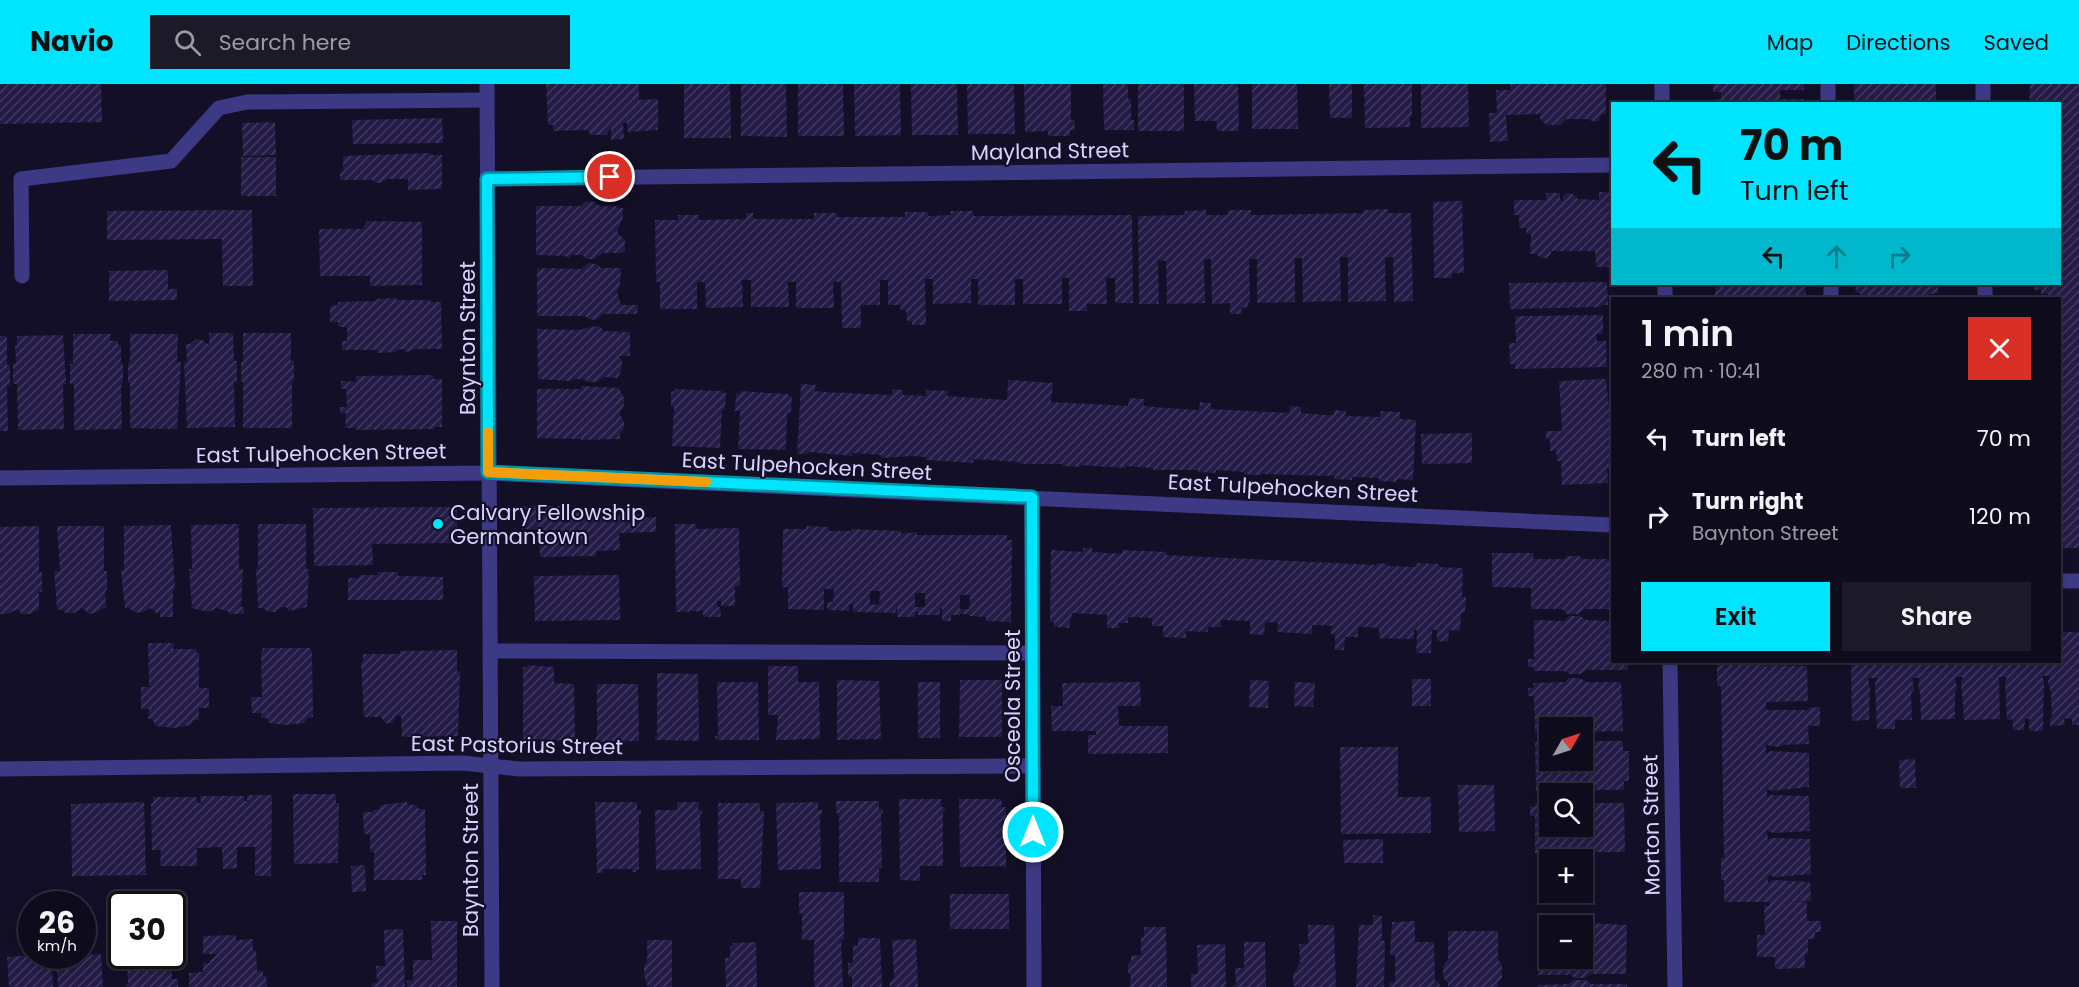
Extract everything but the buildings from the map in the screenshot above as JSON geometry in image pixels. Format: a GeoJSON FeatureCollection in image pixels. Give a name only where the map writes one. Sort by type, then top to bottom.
{"type":"FeatureCollection","features":[{"type":"Feature","properties":{"kind":"street","name":"Baynton Street"},"geometry":{"type":"LineString","coordinates":[[487,84],[492,987]]}},
{"type":"Feature","properties":{"kind":"street"},"geometry":{"type":"LineString","coordinates":[[1662,84],[1662,102]]}},
{"type":"Feature","properties":{"kind":"street"},"geometry":{"type":"LineString","coordinates":[[1828,84],[1828,102]]}},
{"type":"Feature","properties":{"kind":"street"},"geometry":{"type":"LineString","coordinates":[[1983,84],[1983,102]]}},
{"type":"Feature","properties":{"kind":"street"},"geometry":{"type":"LineString","coordinates":[[22,276],[21,179],[171,161],[219,108],[247,102],[487,100]]}},
{"type":"Feature","properties":{"kind":"street","name":"Mayland Street"},"geometry":{"type":"LineString","coordinates":[[487,179],[1611,165]]}},
{"type":"Feature","properties":{"kind":"street","name":"East Tulpehocken Street"},"geometry":{"type":"LineString","coordinates":[[0,478],[488,472],[1611,525]]}},
{"type":"Feature","properties":{"kind":"street","name":"Osceola Street"},"geometry":{"type":"LineString","coordinates":[[1032,497],[1034,987]]}},
{"type":"Feature","properties":{"kind":"street"},"geometry":{"type":"LineString","coordinates":[[2061,581],[2079,581]]}},
{"type":"Feature","properties":{"kind":"street"},"geometry":{"type":"LineString","coordinates":[[490,651],[1032,654]]}},
{"type":"Feature","properties":{"kind":"street","name":"Morton Street"},"geometry":{"type":"LineString","coordinates":[[1670,663],[1675,987]]}},
{"type":"Feature","properties":{"kind":"street","name":"East Pastorius Street"},"geometry":{"type":"LineString","coordinates":[[0,769],[460,763],[522,769],[1033,766]]}},
{"type":"Feature","properties":{"kind":"slow traffic"},"geometry":{"type":"LineString","coordinates":[[488,432],[488,472],[706,482]]}},
{"type":"Feature","properties":{"kind":"place","name":"Calvary Fellowship Germantown"},"geometry":{"type":"Point","coordinates":[438,524]}},
{"type":"Feature","properties":{"kind":"route"},"geometry":{"type":"LineString","coordinates":[[610,177],[487,179],[488,472],[1032,497],[1033,832]]}}]}
